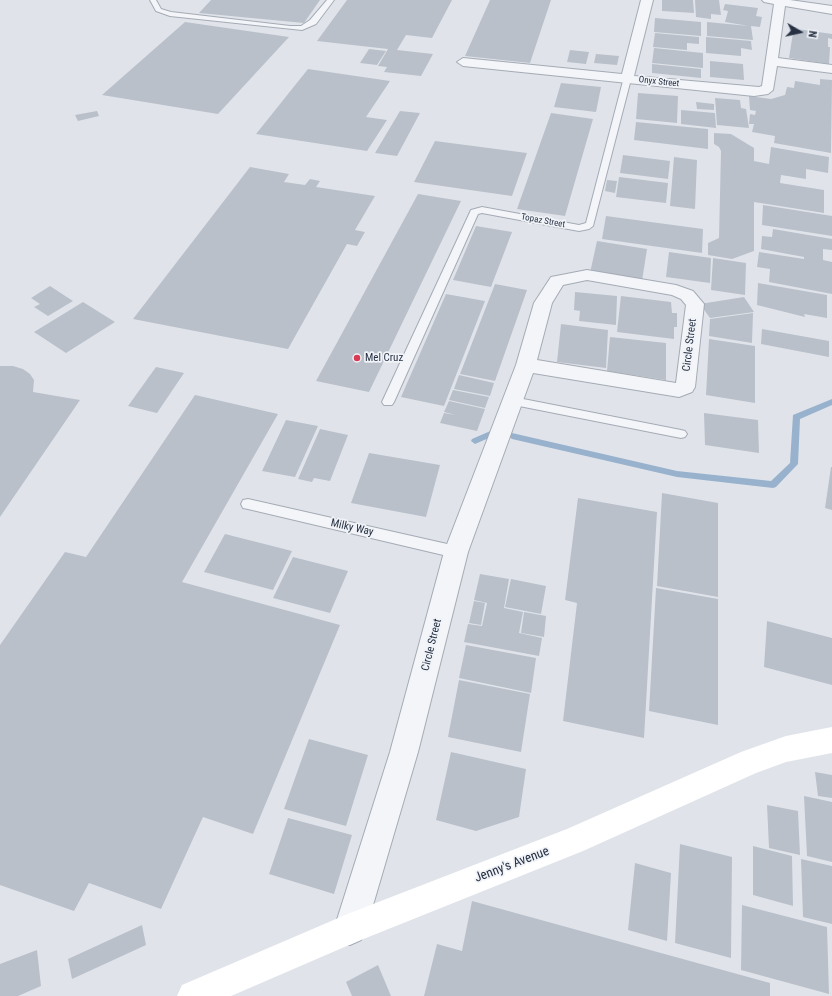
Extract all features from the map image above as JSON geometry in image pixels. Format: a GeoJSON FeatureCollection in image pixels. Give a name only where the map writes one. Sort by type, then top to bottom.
{"type":"FeatureCollection","features":[{"type":"Feature","properties":{"kind":"street","name":"Topaz Street"},"geometry":{"type":"LineString","coordinates":[[627,79],[647,0]]}},
{"type":"Feature","properties":{"kind":"street","name":"Onyx Street"},"geometry":{"type":"LineString","coordinates":[[463,62],[754,92],[763,91],[768,87],[772,61],[774,1]]}},
{"type":"Feature","properties":{"kind":"street"},"geometry":{"type":"LineString","coordinates":[[774,1],[832,10]]}},
{"type":"Feature","properties":{"kind":"street"},"geometry":{"type":"LineString","coordinates":[[772,61],[832,70]]}},
{"type":"Feature","properties":{"kind":"street","name":"Circle Street"},"geometry":{"type":"LineString","coordinates":[[350,929],[404,752],[456,552],[526,365],[543,303],[557,282],[587,275],[676,290],[687,295],[696,304],[685,387],[679,390],[526,365]]}},
{"type":"Feature","properties":{"kind":"street","name":"Jenny's Avenue"},"geometry":{"type":"LineString","coordinates":[[193,996],[350,929],[573,841],[751,761],[786,749],[832,740]]}},
{"type":"Feature","properties":{"kind":"lane"},"geometry":{"type":"LineString","coordinates":[[153,0],[158,10],[170,14],[290,28],[302,28],[313,22],[331,0]]}},
{"type":"Feature","properties":{"kind":"lane","name":"Topaz Street"},"geometry":{"type":"LineString","coordinates":[[388,402],[474,212],[482,210],[580,228],[586,227],[590,224],[627,79]]}},
{"type":"Feature","properties":{"kind":"lane"},"geometry":{"type":"LineString","coordinates":[[513,401],[681,434]]}},
{"type":"Feature","properties":{"kind":"lane","name":"Milky Way"},"geometry":{"type":"LineString","coordinates":[[248,504],[456,552]]}},
{"type":"Feature","properties":{"kind":"building"},"geometry":{"type":"Polygon","coordinates":[[[211,0],[320,0],[304,23],[199,13],[211,0]]]}},
{"type":"Feature","properties":{"kind":"building"},"geometry":{"type":"Polygon","coordinates":[[[347,0],[452,0],[432,38],[406,35],[397,50],[433,54],[421,76],[384,72],[387,67],[378,66],[388,49],[317,41],[347,0]]]}},
{"type":"Feature","properties":{"kind":"building"},"geometry":{"type":"Polygon","coordinates":[[[490,0],[551,0],[530,63],[465,56],[490,0]]]}},
{"type":"Feature","properties":{"kind":"building"},"geometry":{"type":"Polygon","coordinates":[[[662,0],[693,0],[694,13],[662,11],[662,0]]]}},
{"type":"Feature","properties":{"kind":"building"},"geometry":{"type":"Polygon","coordinates":[[[695,0],[719,0],[721,15],[711,14],[711,19],[696,17],[695,0]]]}},
{"type":"Feature","properties":{"kind":"building"},"geometry":{"type":"Polygon","coordinates":[[[725,4],[758,8],[756,16],[762,17],[760,27],[751,26],[753,40],[707,36],[707,22],[749,26],[725,22],[728,11],[723,10],[725,4]]]}},
{"type":"Feature","properties":{"kind":"building"},"geometry":{"type":"Polygon","coordinates":[[[655,18],[701,22],[701,36],[654,32],[655,18]]]}},
{"type":"Feature","properties":{"kind":"building"},"geometry":{"type":"Polygon","coordinates":[[[185,22],[289,37],[218,114],[102,95],[185,22]]]}},
{"type":"Feature","properties":{"kind":"building"},"geometry":{"type":"Polygon","coordinates":[[[790,28],[832,34],[832,39],[828,38],[828,47],[830,47],[829,64],[789,58],[793,33],[789,33],[790,28]]]}},
{"type":"Feature","properties":{"kind":"building"},"geometry":{"type":"Polygon","coordinates":[[[655,33],[699,37],[699,44],[687,43],[687,50],[653,47],[655,33]]]}},
{"type":"Feature","properties":{"kind":"building"},"geometry":{"type":"Polygon","coordinates":[[[706,37],[751,41],[752,50],[741,48],[741,56],[706,53],[706,37]]]}},
{"type":"Feature","properties":{"kind":"building"},"geometry":{"type":"Polygon","coordinates":[[[654,48],[703,53],[703,68],[652,63],[654,48]]]}},
{"type":"Feature","properties":{"kind":"building"},"geometry":{"type":"Polygon","coordinates":[[[369,49],[386,51],[377,65],[360,63],[369,49]]]}},
{"type":"Feature","properties":{"kind":"building"},"geometry":{"type":"Polygon","coordinates":[[[570,50],[589,52],[586,64],[567,62],[570,50]]]}},
{"type":"Feature","properties":{"kind":"building"},"geometry":{"type":"Polygon","coordinates":[[[596,54],[619,56],[617,65],[594,63],[596,54]]]}},
{"type":"Feature","properties":{"kind":"building"},"geometry":{"type":"Polygon","coordinates":[[[710,61],[743,64],[744,80],[710,77],[710,61]]]}},
{"type":"Feature","properties":{"kind":"building"},"geometry":{"type":"Polygon","coordinates":[[[652,64],[701,69],[701,78],[652,73],[652,64]]]}},
{"type":"Feature","properties":{"kind":"building"},"geometry":{"type":"Polygon","coordinates":[[[308,69],[390,81],[366,117],[387,120],[367,151],[256,134],[308,69]]]}},
{"type":"Feature","properties":{"kind":"building"},"geometry":{"type":"Polygon","coordinates":[[[820,79],[832,80],[831,153],[774,143],[775,136],[752,132],[754,124],[749,124],[750,114],[755,115],[756,111],[750,110],[749,96],[771,99],[785,95],[787,87],[794,88],[795,81],[820,85],[820,79]]]}},
{"type":"Feature","properties":{"kind":"building"},"geometry":{"type":"Polygon","coordinates":[[[561,83],[601,87],[596,112],[554,107],[561,83]]]}},
{"type":"Feature","properties":{"kind":"building"},"geometry":{"type":"Polygon","coordinates":[[[638,93],[678,96],[677,123],[636,119],[638,93]]]}},
{"type":"Feature","properties":{"kind":"building"},"geometry":{"type":"Polygon","coordinates":[[[715,98],[740,100],[741,108],[746,109],[749,128],[717,125],[715,98]]]}},
{"type":"Feature","properties":{"kind":"building"},"geometry":{"type":"Polygon","coordinates":[[[696,102],[714,104],[714,110],[697,109],[696,102]]]}},
{"type":"Feature","properties":{"kind":"building"},"geometry":{"type":"Polygon","coordinates":[[[681,110],[715,113],[716,128],[681,124],[681,110]]]}},
{"type":"Feature","properties":{"kind":"building"},"geometry":{"type":"Polygon","coordinates":[[[97,111],[99,116],[78,121],[75,115],[97,111]]]}},
{"type":"Feature","properties":{"kind":"building"},"geometry":{"type":"Polygon","coordinates":[[[400,111],[420,113],[397,156],[375,153],[400,111]]]}},
{"type":"Feature","properties":{"kind":"building"},"geometry":{"type":"Polygon","coordinates":[[[551,113],[593,119],[565,216],[517,209],[551,113]]]}},
{"type":"Feature","properties":{"kind":"building"},"geometry":{"type":"Polygon","coordinates":[[[636,122],[708,129],[708,149],[634,140],[636,122]]]}},
{"type":"Feature","properties":{"kind":"building"},"geometry":{"type":"Polygon","coordinates":[[[714,133],[731,134],[754,148],[754,251],[732,259],[708,255],[708,243],[719,238],[721,151],[719,147],[714,144],[714,133]]]}},
{"type":"Feature","properties":{"kind":"building"},"geometry":{"type":"Polygon","coordinates":[[[435,141],[527,153],[512,196],[414,182],[435,141]]]}},
{"type":"Feature","properties":{"kind":"building"},"geometry":{"type":"Polygon","coordinates":[[[771,147],[829,157],[828,173],[806,169],[806,179],[781,175],[780,183],[824,190],[824,213],[754,202],[754,161],[769,164],[771,147]]]}},
{"type":"Feature","properties":{"kind":"building"},"geometry":{"type":"Polygon","coordinates":[[[623,155],[670,161],[668,179],[620,173],[623,155]]]}},
{"type":"Feature","properties":{"kind":"building"},"geometry":{"type":"Polygon","coordinates":[[[674,157],[697,160],[695,209],[670,206],[674,157]]]}},
{"type":"Feature","properties":{"kind":"building"},"geometry":{"type":"Polygon","coordinates":[[[250,167],[289,174],[284,182],[305,185],[310,179],[320,181],[316,187],[375,196],[355,230],[365,232],[357,246],[347,244],[288,349],[133,319],[250,167]]]}},
{"type":"Feature","properties":{"kind":"building"},"geometry":{"type":"Polygon","coordinates":[[[619,177],[668,183],[666,203],[616,197],[619,177]]]}},
{"type":"Feature","properties":{"kind":"building"},"geometry":{"type":"Polygon","coordinates":[[[607,180],[617,181],[615,193],[605,191],[607,180]]]}},
{"type":"Feature","properties":{"kind":"building"},"geometry":{"type":"Polygon","coordinates":[[[418,194],[461,201],[369,392],[316,381],[418,194]]]}},
{"type":"Feature","properties":{"kind":"building"},"geometry":{"type":"Polygon","coordinates":[[[763,205],[832,216],[832,236],[762,225],[763,205]]]}},
{"type":"Feature","properties":{"kind":"building"},"geometry":{"type":"Polygon","coordinates":[[[606,216],[703,229],[702,253],[602,239],[606,216]]]}},
{"type":"Feature","properties":{"kind":"building"},"geometry":{"type":"Polygon","coordinates":[[[476,226],[512,232],[491,287],[453,280],[476,226]]]}},
{"type":"Feature","properties":{"kind":"building"},"geometry":{"type":"Polygon","coordinates":[[[773,229],[832,239],[832,250],[823,249],[823,260],[832,262],[832,294],[769,282],[770,269],[757,267],[759,252],[804,259],[804,257],[761,249],[762,236],[772,237],[773,229]]]}},
{"type":"Feature","properties":{"kind":"building"},"geometry":{"type":"Polygon","coordinates":[[[597,241],[647,249],[642,281],[590,273],[597,241]]]}},
{"type":"Feature","properties":{"kind":"building"},"geometry":{"type":"Polygon","coordinates":[[[669,252],[711,258],[710,283],[666,277],[669,252]]]}},
{"type":"Feature","properties":{"kind":"building"},"geometry":{"type":"Polygon","coordinates":[[[713,258],[746,263],[745,295],[711,290],[713,258]]]}},
{"type":"Feature","properties":{"kind":"building"},"geometry":{"type":"Polygon","coordinates":[[[758,283],[827,295],[827,318],[804,314],[805,317],[757,305],[758,283]]]}},
{"type":"Feature","properties":{"kind":"building"},"geometry":{"type":"Polygon","coordinates":[[[495,284],[527,290],[495,381],[460,374],[495,284]]]}},
{"type":"Feature","properties":{"kind":"building"},"geometry":{"type":"Polygon","coordinates":[[[50,286],[73,301],[48,316],[34,307],[40,304],[31,298],[50,286]]]}},
{"type":"Feature","properties":{"kind":"building"},"geometry":{"type":"Polygon","coordinates":[[[575,292],[617,296],[616,325],[579,321],[580,311],[574,310],[575,292]]]}},
{"type":"Feature","properties":{"kind":"building"},"geometry":{"type":"Polygon","coordinates":[[[446,294],[485,301],[444,406],[401,397],[446,294]]]}},
{"type":"Feature","properties":{"kind":"building"},"geometry":{"type":"Polygon","coordinates":[[[621,296],[671,302],[672,313],[677,313],[677,327],[674,327],[674,339],[617,332],[621,296]]]}},
{"type":"Feature","properties":{"kind":"building"},"geometry":{"type":"Polygon","coordinates":[[[744,297],[754,312],[710,318],[700,304],[744,297]]]}},
{"type":"Feature","properties":{"kind":"building"},"geometry":{"type":"Polygon","coordinates":[[[83,302],[115,322],[66,353],[34,332],[83,302]]]}},
{"type":"Feature","properties":{"kind":"building"},"geometry":{"type":"Polygon","coordinates":[[[753,313],[752,343],[709,336],[710,319],[753,313]]]}},
{"type":"Feature","properties":{"kind":"building"},"geometry":{"type":"Polygon","coordinates":[[[561,324],[608,330],[606,368],[557,362],[561,324]]]}},
{"type":"Feature","properties":{"kind":"building"},"geometry":{"type":"Polygon","coordinates":[[[762,329],[829,341],[829,357],[761,344],[762,329]]]}},
{"type":"Feature","properties":{"kind":"building"},"geometry":{"type":"Polygon","coordinates":[[[610,337],[666,343],[666,380],[607,371],[610,337]]]}},
{"type":"Feature","properties":{"kind":"building"},"geometry":{"type":"Polygon","coordinates":[[[709,339],[755,346],[755,403],[706,395],[709,339]]]}},
{"type":"Feature","properties":{"kind":"building"},"geometry":{"type":"Polygon","coordinates":[[[0,366],[13,366],[23,369],[30,374],[34,380],[33,392],[80,400],[0,517],[0,366]]]}},
{"type":"Feature","properties":{"kind":"building"},"geometry":{"type":"Polygon","coordinates":[[[156,367],[184,373],[157,413],[128,406],[156,367]]]}},
{"type":"Feature","properties":{"kind":"building"},"geometry":{"type":"Polygon","coordinates":[[[459,375],[494,383],[490,396],[454,389],[459,375]]]}},
{"type":"Feature","properties":{"kind":"building"},"geometry":{"type":"Polygon","coordinates":[[[453,390],[489,397],[485,408],[449,400],[453,390]]]}},
{"type":"Feature","properties":{"kind":"building"},"geometry":{"type":"Polygon","coordinates":[[[195,395],[278,414],[182,582],[340,625],[253,834],[203,817],[161,909],[89,883],[74,911],[0,885],[0,645],[65,552],[86,557],[195,395]]]}},
{"type":"Feature","properties":{"kind":"building"},"geometry":{"type":"Polygon","coordinates":[[[449,401],[485,409],[477,431],[440,423],[444,413],[456,415],[444,412],[449,401]]]}},
{"type":"Feature","properties":{"kind":"building"},"geometry":{"type":"Polygon","coordinates":[[[704,413],[758,420],[759,453],[705,445],[704,413]]]}},
{"type":"Feature","properties":{"kind":"building"},"geometry":{"type":"Polygon","coordinates":[[[286,420],[318,426],[295,477],[262,471],[286,420]]]}},
{"type":"Feature","properties":{"kind":"building"},"geometry":{"type":"Polygon","coordinates":[[[320,429],[348,435],[330,481],[314,478],[312,482],[298,479],[320,429]]]}},
{"type":"Feature","properties":{"kind":"building"},"geometry":{"type":"Polygon","coordinates":[[[369,453],[440,465],[426,517],[351,503],[369,453]]]}},
{"type":"Feature","properties":{"kind":"building"},"geometry":{"type":"Polygon","coordinates":[[[832,467],[832,510],[825,508],[832,467]]]}},
{"type":"Feature","properties":{"kind":"building"},"geometry":{"type":"Polygon","coordinates":[[[662,493],[718,503],[718,597],[657,586],[662,493]]]}},
{"type":"Feature","properties":{"kind":"building"},"geometry":{"type":"Polygon","coordinates":[[[578,498],[657,512],[644,738],[563,721],[577,603],[565,600],[578,498]]]}},
{"type":"Feature","properties":{"kind":"building"},"geometry":{"type":"Polygon","coordinates":[[[225,534],[292,551],[273,590],[204,572],[225,534]]]}},
{"type":"Feature","properties":{"kind":"building"},"geometry":{"type":"Polygon","coordinates":[[[293,557],[348,571],[330,613],[273,598],[293,557]]]}},
{"type":"Feature","properties":{"kind":"building"},"geometry":{"type":"Polygon","coordinates":[[[480,574],[509,579],[504,608],[523,612],[519,633],[542,638],[539,656],[464,642],[468,624],[482,626],[487,603],[474,600],[480,574]]]}},
{"type":"Feature","properties":{"kind":"building"},"geometry":{"type":"Polygon","coordinates":[[[511,579],[546,586],[541,614],[505,607],[511,579]]]}},
{"type":"Feature","properties":{"kind":"building"},"geometry":{"type":"Polygon","coordinates":[[[656,588],[718,599],[718,725],[649,711],[656,588]]]}},
{"type":"Feature","properties":{"kind":"building"},"geometry":{"type":"Polygon","coordinates":[[[474,601],[485,603],[481,625],[469,623],[474,601]]]}},
{"type":"Feature","properties":{"kind":"building"},"geometry":{"type":"Polygon","coordinates":[[[524,612],[546,616],[544,637],[521,633],[524,612]]]}},
{"type":"Feature","properties":{"kind":"building"},"geometry":{"type":"Polygon","coordinates":[[[767,621],[832,638],[832,685],[764,667],[767,621]]]}},
{"type":"Feature","properties":{"kind":"building"},"geometry":{"type":"Polygon","coordinates":[[[466,645],[536,658],[531,693],[459,678],[466,645]]]}},
{"type":"Feature","properties":{"kind":"building"},"geometry":{"type":"Polygon","coordinates":[[[459,680],[530,694],[521,752],[448,737],[459,680]]]}},
{"type":"Feature","properties":{"kind":"building"},"geometry":{"type":"Polygon","coordinates":[[[309,739],[368,755],[346,826],[284,809],[309,739]]]}},
{"type":"Feature","properties":{"kind":"building"},"geometry":{"type":"Polygon","coordinates":[[[451,752],[526,769],[519,817],[476,831],[436,820],[451,752]]]}},
{"type":"Feature","properties":{"kind":"building"},"geometry":{"type":"Polygon","coordinates":[[[815,772],[832,775],[832,798],[818,796],[815,772]]]}},
{"type":"Feature","properties":{"kind":"building"},"geometry":{"type":"Polygon","coordinates":[[[804,796],[832,802],[832,862],[807,856],[804,796]]]}},
{"type":"Feature","properties":{"kind":"building"},"geometry":{"type":"Polygon","coordinates":[[[767,805],[798,811],[800,855],[769,848],[767,805]]]}},
{"type":"Feature","properties":{"kind":"building"},"geometry":{"type":"Polygon","coordinates":[[[288,818],[352,835],[334,894],[269,874],[288,818]]]}},
{"type":"Feature","properties":{"kind":"building"},"geometry":{"type":"Polygon","coordinates":[[[680,844],[732,857],[731,958],[675,943],[680,844]]]}},
{"type":"Feature","properties":{"kind":"building"},"geometry":{"type":"Polygon","coordinates":[[[753,846],[792,856],[793,906],[753,895],[753,846]]]}},
{"type":"Feature","properties":{"kind":"building"},"geometry":{"type":"Polygon","coordinates":[[[801,859],[832,866],[832,924],[803,917],[801,859]]]}},
{"type":"Feature","properties":{"kind":"building"},"geometry":{"type":"Polygon","coordinates":[[[635,863],[671,873],[667,941],[628,930],[635,863]]]}},
{"type":"Feature","properties":{"kind":"building"},"geometry":{"type":"Polygon","coordinates":[[[472,901],[770,983],[770,996],[424,996],[437,944],[462,951],[472,901]]]}},
{"type":"Feature","properties":{"kind":"building"},"geometry":{"type":"Polygon","coordinates":[[[742,905],[827,927],[829,994],[741,970],[742,905]]]}},
{"type":"Feature","properties":{"kind":"building"},"geometry":{"type":"Polygon","coordinates":[[[142,925],[146,945],[72,979],[68,959],[142,925]]]}},
{"type":"Feature","properties":{"kind":"building"},"geometry":{"type":"Polygon","coordinates":[[[37,950],[41,986],[18,996],[0,996],[0,964],[37,950]]]}},
{"type":"Feature","properties":{"kind":"building"},"geometry":{"type":"Polygon","coordinates":[[[378,965],[391,996],[352,996],[346,982],[378,965]]]}},
{"type":"Feature","properties":{"kind":"waterway"},"geometry":{"type":"LineString","coordinates":[[512,436],[677,474],[773,485],[794,464],[796,417],[832,402]]}},
{"type":"Feature","properties":{"kind":"waterway"},"geometry":{"type":"LineString","coordinates":[[475,441],[495,432]]}},
{"type":"Feature","properties":{"kind":"place","name":"Mel Cruz"},"geometry":{"type":"Point","coordinates":[357,358]}}]}
